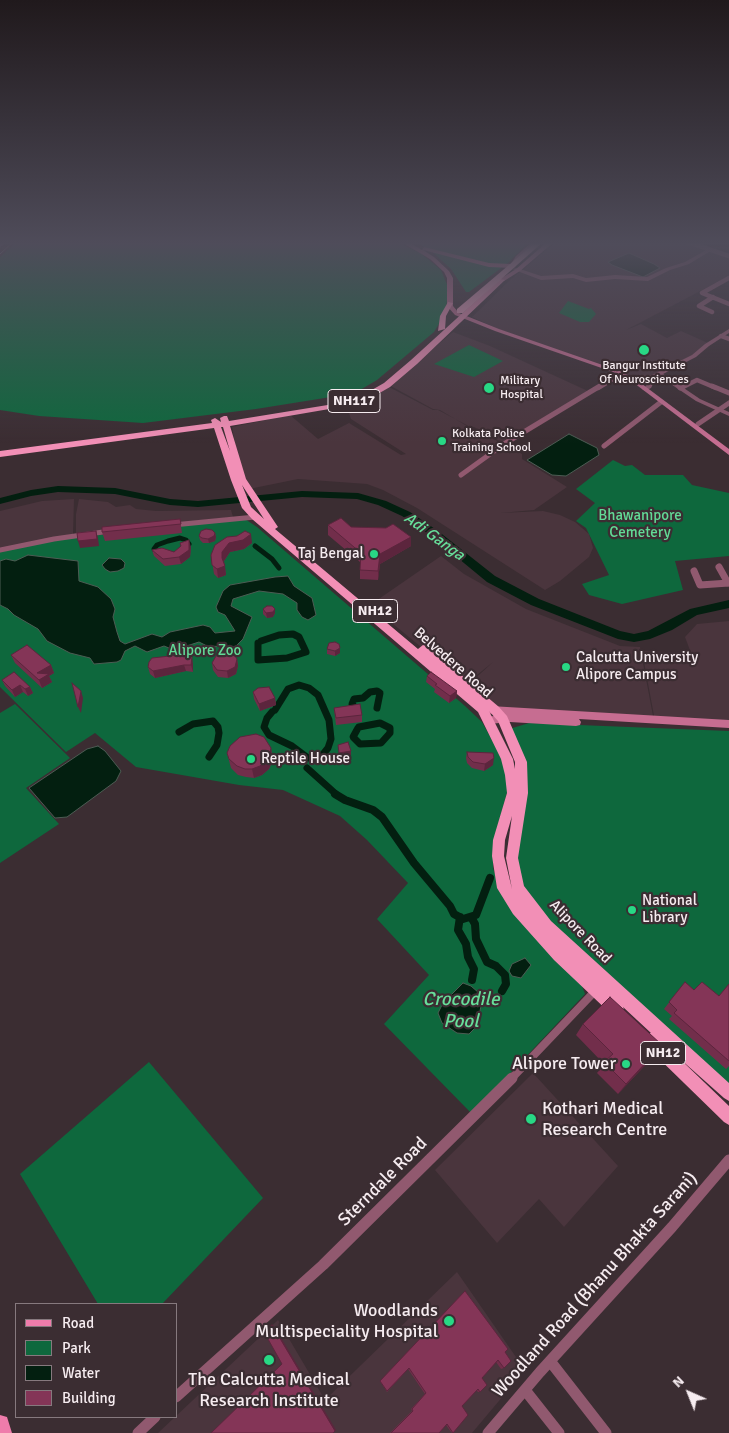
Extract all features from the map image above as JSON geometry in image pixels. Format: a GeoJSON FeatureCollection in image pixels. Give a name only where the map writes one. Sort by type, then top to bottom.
{"type":"FeatureCollection","features":[{"type":"Feature","properties":{"kind":"highway"},"geometry":{"type":"LineString","coordinates":[[440,329],[443,316],[447,309]]}},
{"type":"Feature","properties":{"kind":"highway"},"geometry":{"type":"LineString","coordinates":[[410,361],[440,329],[468,309]]}},
{"type":"Feature","properties":{"kind":"highway","name":"NH117"},"geometry":{"type":"LineString","coordinates":[[220,422],[341,405],[366,397],[380,389],[468,309]]}},
{"type":"Feature","properties":{"kind":"highway"},"geometry":{"type":"LineString","coordinates":[[0,448],[18,449],[220,422]]}},
{"type":"Feature","properties":{"kind":"highway","name":"Belvedere Road"},"geometry":{"type":"LineString","coordinates":[[220,422],[242,486],[247,508],[255,517],[268,530],[492,715]]}},
{"type":"Feature","properties":{"kind":"highway"},"geometry":{"type":"LineString","coordinates":[[0,455],[18,449]]}},
{"type":"Feature","properties":{"kind":"highway","name":"Belvedere Road"},"geometry":{"type":"LineString","coordinates":[[242,486],[273,527],[492,715],[508,759],[513,793],[499,840],[498,856],[504,888],[518,910],[601,986],[729,1117]]}},
{"type":"Feature","properties":{"kind":"highway","name":"Alipore Road"},"geometry":{"type":"LineString","coordinates":[[601,986],[729,1093]]}},
{"type":"Feature","properties":{"kind":"main road"},"geometry":{"type":"LineString","coordinates":[[452,309],[494,327],[612,367],[647,388],[729,446]]}},
{"type":"Feature","properties":{"kind":"main road"},"geometry":{"type":"LineString","coordinates":[[459,309],[462,314],[497,330],[610,368],[631,378]]}},
{"type":"Feature","properties":{"kind":"main road"},"geometry":{"type":"LineString","coordinates":[[647,388],[661,402],[729,454]]}},
{"type":"Feature","properties":{"kind":"main road"},"geometry":{"type":"LineString","coordinates":[[492,715],[729,724]]}},
{"type":"Feature","properties":{"kind":"main road"},"geometry":{"type":"LineString","coordinates":[[492,715],[729,730]]}},
{"type":"Feature","properties":{"kind":"main road"},"geometry":{"type":"LineString","coordinates":[[0,1424],[3,1433]]}},
{"type":"Feature","properties":{"kind":"street"},"geometry":{"type":"LineString","coordinates":[[705,309],[712,312]]}},
{"type":"Feature","properties":{"kind":"street"},"geometry":{"type":"LineString","coordinates":[[631,378],[656,375],[694,356],[729,331]]}},
{"type":"Feature","properties":{"kind":"street"},"geometry":{"type":"LineString","coordinates":[[721,336],[729,339]]}},
{"type":"Feature","properties":{"kind":"street"},"geometry":{"type":"LineString","coordinates":[[461,475],[504,444],[621,374]]}},
{"type":"Feature","properties":{"kind":"street"},"geometry":{"type":"LineString","coordinates":[[647,388],[656,375]]}},
{"type":"Feature","properties":{"kind":"street"},"geometry":{"type":"LineString","coordinates":[[656,375],[698,400],[729,414]]}},
{"type":"Feature","properties":{"kind":"street"},"geometry":{"type":"LineString","coordinates":[[680,388],[697,380],[729,393]]}},
{"type":"Feature","properties":{"kind":"street"},"geometry":{"type":"LineString","coordinates":[[604,446],[661,402]]}},
{"type":"Feature","properties":{"kind":"street"},"geometry":{"type":"LineString","coordinates":[[698,424],[729,403]]}},
{"type":"Feature","properties":{"kind":"street"},"geometry":{"type":"LineString","coordinates":[[162,526],[255,517]]}},
{"type":"Feature","properties":{"kind":"street"},"geometry":{"type":"LineString","coordinates":[[0,550],[54,539],[114,531]]}},
{"type":"Feature","properties":{"kind":"street"},"geometry":{"type":"LineString","coordinates":[[718,567],[729,583]]}},
{"type":"Feature","properties":{"kind":"street"},"geometry":{"type":"LineString","coordinates":[[694,571],[700,585],[729,583]]}},
{"type":"Feature","properties":{"kind":"street","name":"Sterndale Road"},"geometry":{"type":"LineString","coordinates":[[178,1395],[323,1265],[557,1033],[601,986]]}},
{"type":"Feature","properties":{"kind":"street","name":"Woodland Road (Bhanu Bhakta Sarani)"},"geometry":{"type":"LineString","coordinates":[[488,1433],[550,1361],[672,1227],[729,1160]]}},
{"type":"Feature","properties":{"kind":"street"},"geometry":{"type":"LineString","coordinates":[[550,1361],[606,1433]]}},
{"type":"Feature","properties":{"kind":"street"},"geometry":{"type":"LineString","coordinates":[[525,1390],[559,1433]]}},
{"type":"Feature","properties":{"kind":"street"},"geometry":{"type":"LineString","coordinates":[[138,1433],[154,1418]]}},
{"type":"Feature","properties":{"kind":"shaded area"},"geometry":{"type":"Polygon","coordinates":[[[480,309],[666,309],[626,330],[641,324],[667,338],[681,331],[708,343],[693,355],[652,376],[630,376],[498,329],[472,317],[480,309]]]}},
{"type":"Feature","properties":{"kind":"shaded area","name":"Military Hospital"},"geometry":{"type":"Polygon","coordinates":[[[453,332],[490,346],[590,392],[503,443],[389,385],[453,332]]]}},
{"type":"Feature","properties":{"kind":"shaded area"},"geometry":{"type":"Polygon","coordinates":[[[389,387],[433,410],[438,410],[522,454],[522,459],[567,487],[534,510],[500,513],[543,511],[560,515],[575,522],[589,534],[593,548],[589,557],[560,581],[545,590],[417,508],[383,490],[367,484],[298,479],[249,489],[238,459],[232,427],[290,415],[318,439],[349,423],[401,455],[406,454],[351,419],[347,407],[389,387]]]}},
{"type":"Feature","properties":{"kind":"shaded area"},"geometry":{"type":"Polygon","coordinates":[[[74,499],[73,534],[0,549],[0,511],[42,501],[74,499]]]}},
{"type":"Feature","properties":{"kind":"shaded area"},"geometry":{"type":"Polygon","coordinates":[[[79,499],[108,502],[116,507],[130,505],[136,509],[156,511],[231,510],[233,517],[76,534],[76,514],[79,499]]]}},
{"type":"Feature","properties":{"kind":"shaded area"},"geometry":{"type":"Polygon","coordinates":[[[441,556],[464,574],[526,609],[620,646],[640,647],[654,721],[498,714],[468,685],[493,662],[466,684],[370,605],[441,556]]]}},
{"type":"Feature","properties":{"kind":"shaded area"},"geometry":{"type":"Polygon","coordinates":[[[729,621],[729,724],[655,721],[642,651],[691,653],[685,637],[697,624],[729,621]]]}},
{"type":"Feature","properties":{"kind":"shaded area","name":"Kothari Medical Research Centre"},"geometry":{"type":"Polygon","coordinates":[[[533,1073],[618,1166],[564,1227],[539,1199],[497,1243],[435,1170],[533,1073]]]}},
{"type":"Feature","properties":{"kind":"shaded area","name":"Woodlands Multispeciality Hospital"},"geometry":{"type":"Polygon","coordinates":[[[457,1272],[525,1370],[472,1433],[158,1433],[174,1418],[178,1418],[178,1414],[278,1320],[325,1400],[457,1272]]]}},
{"type":"Feature","properties":{"kind":"green space"},"geometry":{"type":"Polygon","coordinates":[[[0,309],[446,309],[434,332],[377,380],[360,390],[337,396],[256,409],[143,423],[39,416],[0,410],[0,309]]]}},
{"type":"Feature","properties":{"kind":"green space"},"geometry":{"type":"Polygon","coordinates":[[[562,309],[592,309],[596,314],[589,322],[580,322],[559,313],[562,309]]]}},
{"type":"Feature","properties":{"kind":"green space"},"geometry":{"type":"Polygon","coordinates":[[[469,345],[503,361],[474,377],[434,364],[469,345]]]}},
{"type":"Feature","properties":{"kind":"green space","name":"Bhawanipore Cemetery"},"geometry":{"type":"Polygon","coordinates":[[[613,460],[625,466],[632,465],[645,475],[683,475],[692,485],[729,493],[729,556],[675,561],[683,590],[622,604],[589,595],[582,584],[609,575],[586,528],[576,521],[595,503],[576,489],[613,460]]]}},
{"type":"Feature","properties":{"kind":"green space","name":"Alipore Zoo"},"geometry":{"type":"Polygon","coordinates":[[[245,519],[257,527],[482,722],[506,765],[508,789],[493,843],[493,868],[503,898],[579,978],[585,994],[472,1114],[384,1024],[429,975],[377,919],[408,883],[367,840],[340,816],[283,790],[239,785],[136,767],[95,733],[66,752],[0,687],[0,551],[55,540],[245,519]]]}},
{"type":"Feature","properties":{"kind":"green space"},"geometry":{"type":"Polygon","coordinates":[[[15,704],[70,758],[26,788],[59,824],[0,863],[0,713],[15,704]]]}},
{"type":"Feature","properties":{"kind":"green space","name":"National Library"},"geometry":{"type":"Polygon","coordinates":[[[529,723],[729,731],[729,1094],[548,926],[515,875],[517,761],[506,730],[529,723]]]}},
{"type":"Feature","properties":{"kind":"green space"},"geometry":{"type":"Polygon","coordinates":[[[149,1062],[263,1198],[163,1303],[97,1303],[20,1174],[149,1062]]]}},
{"type":"Feature","properties":{"kind":"water"},"geometry":{"type":"Polygon","coordinates":[[[569,434],[597,448],[599,455],[566,476],[552,475],[527,460],[569,434]]]}},
{"type":"Feature","properties":{"kind":"water"},"geometry":{"type":"Polygon","coordinates":[[[28,555],[78,561],[79,581],[98,587],[111,599],[115,609],[113,617],[117,632],[120,641],[125,644],[152,634],[162,637],[170,632],[203,625],[210,627],[215,633],[235,631],[225,615],[218,612],[216,607],[223,591],[230,585],[275,577],[288,576],[294,586],[312,598],[316,615],[308,620],[302,617],[297,610],[297,603],[283,594],[259,591],[233,599],[231,606],[252,617],[243,639],[235,647],[207,646],[199,642],[174,650],[164,646],[147,652],[135,646],[125,651],[121,660],[117,662],[94,664],[90,658],[70,653],[47,641],[38,629],[0,605],[0,561],[6,559],[15,561],[28,555]]]}},
{"type":"Feature","properties":{"kind":"water"},"geometry":{"type":"Polygon","coordinates":[[[109,558],[121,559],[125,563],[124,568],[110,572],[105,569],[102,565],[109,558]]]}},
{"type":"Feature","properties":{"kind":"water"},"geometry":{"type":"Polygon","coordinates":[[[98,746],[105,751],[121,771],[116,781],[67,817],[55,818],[29,788],[87,749],[98,746]]]}},
{"type":"Feature","properties":{"kind":"water"},"geometry":{"type":"Polygon","coordinates":[[[525,958],[531,965],[521,978],[512,976],[509,971],[512,964],[525,958]]]}},
{"type":"Feature","properties":{"kind":"water","name":"Crocodile Pool"},"geometry":{"type":"Polygon","coordinates":[[[463,983],[471,986],[479,993],[482,1001],[477,1026],[469,1034],[457,1033],[442,1023],[438,1013],[443,1003],[463,983]]]}},
{"type":"Feature","properties":{"kind":"building","name":"Taj Bengal"},"geometry":{"type":"Polygon","coordinates":[[[341,518],[351,527],[386,528],[393,524],[411,537],[380,554],[378,571],[360,570],[361,553],[328,525],[341,518]]]}},
{"type":"Feature","properties":{"kind":"building"},"geometry":{"type":"Polygon","coordinates":[[[180,519],[181,524],[102,532],[102,527],[180,519]]]}},
{"type":"Feature","properties":{"kind":"building"},"geometry":{"type":"Polygon","coordinates":[[[206,529],[212,530],[215,533],[214,536],[208,539],[199,536],[201,531],[206,529]]]}},
{"type":"Feature","properties":{"kind":"building"},"geometry":{"type":"Polygon","coordinates":[[[96,531],[97,539],[78,541],[77,533],[96,531]]]}},
{"type":"Feature","properties":{"kind":"building"},"geometry":{"type":"Polygon","coordinates":[[[245,531],[251,534],[243,540],[229,543],[222,552],[225,566],[217,569],[212,565],[211,555],[215,545],[227,537],[237,536],[245,531]]]}},
{"type":"Feature","properties":{"kind":"building"},"geometry":{"type":"Polygon","coordinates":[[[189,540],[189,550],[179,557],[163,559],[152,550],[162,548],[174,552],[181,546],[180,543],[189,540]]]}},
{"type":"Feature","properties":{"kind":"building"},"geometry":{"type":"Polygon","coordinates":[[[267,606],[272,606],[275,609],[273,612],[266,613],[263,609],[267,606]]]}},
{"type":"Feature","properties":{"kind":"building"},"geometry":{"type":"Polygon","coordinates":[[[335,642],[339,644],[340,648],[335,651],[327,649],[329,643],[335,642]]]}},
{"type":"Feature","properties":{"kind":"building"},"geometry":{"type":"Polygon","coordinates":[[[27,645],[51,665],[37,673],[49,674],[39,680],[11,655],[27,645]]]}},
{"type":"Feature","properties":{"kind":"building"},"geometry":{"type":"Polygon","coordinates":[[[224,653],[235,656],[237,659],[235,667],[227,671],[217,670],[212,663],[216,656],[224,653]]]}},
{"type":"Feature","properties":{"kind":"building"},"geometry":{"type":"Polygon","coordinates":[[[188,654],[192,657],[191,665],[153,671],[148,667],[152,658],[188,654]]]}},
{"type":"Feature","properties":{"kind":"building"},"geometry":{"type":"Polygon","coordinates":[[[14,672],[30,687],[25,689],[20,685],[12,690],[2,680],[14,672]]]}},
{"type":"Feature","properties":{"kind":"building"},"geometry":{"type":"Polygon","coordinates":[[[431,672],[457,691],[450,696],[435,685],[437,684],[427,676],[431,672]]]}},
{"type":"Feature","properties":{"kind":"building"},"geometry":{"type":"Polygon","coordinates":[[[72,683],[81,691],[78,707],[72,683]]]}},
{"type":"Feature","properties":{"kind":"building"},"geometry":{"type":"Polygon","coordinates":[[[269,687],[275,698],[259,704],[253,692],[258,688],[269,687]]]}},
{"type":"Feature","properties":{"kind":"building"},"geometry":{"type":"Polygon","coordinates":[[[360,704],[362,715],[336,718],[334,708],[360,704]]]}},
{"type":"Feature","properties":{"kind":"building","name":"Reptile House"},"geometry":{"type":"Polygon","coordinates":[[[256,734],[264,737],[271,748],[267,760],[260,766],[252,769],[237,766],[229,759],[227,753],[230,746],[240,737],[256,734]]]}},
{"type":"Feature","properties":{"kind":"building"},"geometry":{"type":"Polygon","coordinates":[[[348,742],[351,751],[339,753],[338,745],[348,742]]]}},
{"type":"Feature","properties":{"kind":"building"},"geometry":{"type":"Polygon","coordinates":[[[467,752],[493,753],[494,758],[485,764],[473,762],[468,757],[467,752]]]}},
{"type":"Feature","properties":{"kind":"building"},"geometry":{"type":"Polygon","coordinates":[[[685,982],[694,990],[702,982],[719,996],[729,984],[729,1061],[674,1013],[677,1010],[669,1002],[685,982]]]}},
{"type":"Feature","properties":{"kind":"building"},"geometry":{"type":"Polygon","coordinates":[[[610,997],[662,1045],[626,1084],[604,1062],[613,1054],[583,1024],[610,997]]]}},
{"type":"Feature","properties":{"kind":"building","name":"Woodlands Multispeciality Hospital"},"geometry":{"type":"Polygon","coordinates":[[[465,1291],[508,1349],[505,1352],[511,1361],[504,1368],[498,1360],[482,1378],[487,1385],[480,1392],[478,1389],[462,1406],[468,1415],[453,1433],[447,1424],[439,1433],[391,1433],[413,1411],[412,1409],[426,1393],[409,1368],[387,1391],[380,1381],[465,1291]]]}},
{"type":"Feature","properties":{"kind":"building"},"geometry":{"type":"Polygon","coordinates":[[[272,1325],[335,1431],[333,1433],[211,1433],[282,1364],[264,1332],[272,1325]]]}},
{"type":"Feature","properties":{"kind":"waterway","name":"Adi Ganga"},"geometry":{"type":"LineString","coordinates":[[0,501],[31,493],[58,489],[115,491],[170,502],[198,504],[302,494],[358,496],[382,503],[406,514],[434,533],[491,579],[535,602],[618,635],[634,638],[650,635],[694,612],[729,604]]}},
{"type":"Feature","properties":{"kind":"waterway"},"geometry":{"type":"LineString","coordinates":[[157,554],[154,549],[157,545],[168,541],[180,538],[186,540],[189,544]]}},
{"type":"Feature","properties":{"kind":"waterway"},"geometry":{"type":"LineString","coordinates":[[255,546],[272,559],[279,568]]}},
{"type":"Feature","properties":{"kind":"waterway"},"geometry":{"type":"LineString","coordinates":[[258,643],[258,660],[287,658],[306,652],[299,637],[293,634],[279,635],[261,641]]}},
{"type":"Feature","properties":{"kind":"waterway"},"geometry":{"type":"LineString","coordinates":[[272,712],[267,718],[264,727],[269,735],[292,746],[308,758],[320,758],[328,748],[331,739],[329,720],[318,695],[309,688],[299,685],[288,689],[275,710]]}},
{"type":"Feature","properties":{"kind":"waterway"},"geometry":{"type":"LineString","coordinates":[[356,709],[352,704],[354,699],[363,698],[370,692],[377,691],[380,693],[377,708]]}},
{"type":"Feature","properties":{"kind":"waterway"},"geometry":{"type":"LineString","coordinates":[[179,732],[193,724],[213,721],[218,727],[219,733],[217,745],[209,757]]}},
{"type":"Feature","properties":{"kind":"waterway"},"geometry":{"type":"LineString","coordinates":[[358,728],[353,737],[360,744],[381,743],[390,733],[390,728],[380,723],[359,727]]}},
{"type":"Feature","properties":{"kind":"waterway"},"geometry":{"type":"LineString","coordinates":[[307,768],[337,795]]}},
{"type":"Feature","properties":{"kind":"waterway"},"geometry":{"type":"LineString","coordinates":[[335,794],[345,800],[373,810],[382,817],[414,863],[450,906],[454,914],[460,917]]}},
{"type":"Feature","properties":{"kind":"waterway"},"geometry":{"type":"LineString","coordinates":[[460,917],[463,919],[476,915],[490,878]]}},
{"type":"Feature","properties":{"kind":"waterway"},"geometry":{"type":"LineString","coordinates":[[460,917],[458,930],[466,944],[468,957],[474,969],[472,980]]}},
{"type":"Feature","properties":{"kind":"waterway"},"geometry":{"type":"LineString","coordinates":[[471,917],[475,924],[476,939],[487,962],[496,966],[505,975],[506,984],[502,991]]}},
{"type":"Feature","properties":{"kind":"place","name":"Bangur Institute Of Neurosciences"},"geometry":{"type":"Point","coordinates":[644,350]}},
{"type":"Feature","properties":{"kind":"place","name":"Military Hospital"},"geometry":{"type":"Point","coordinates":[489,388]}},
{"type":"Feature","properties":{"kind":"place","name":"Kolkata Police Training School"},"geometry":{"type":"Point","coordinates":[442,441]}},
{"type":"Feature","properties":{"kind":"place","name":"Taj Bengal"},"geometry":{"type":"Point","coordinates":[374,554]}},
{"type":"Feature","properties":{"kind":"place","name":"Calcutta University Alipore Campus"},"geometry":{"type":"Point","coordinates":[566,667]}},
{"type":"Feature","properties":{"kind":"place","name":"Reptile House"},"geometry":{"type":"Point","coordinates":[251,759]}},
{"type":"Feature","properties":{"kind":"place","name":"National Library"},"geometry":{"type":"Point","coordinates":[632,910]}},
{"type":"Feature","properties":{"kind":"place","name":"Alipore Tower"},"geometry":{"type":"Point","coordinates":[626,1064]}},
{"type":"Feature","properties":{"kind":"place","name":"Kothari Medical Research Centre"},"geometry":{"type":"Point","coordinates":[531,1119]}},
{"type":"Feature","properties":{"kind":"place","name":"Woodlands Multispeciality Hospital"},"geometry":{"type":"Point","coordinates":[449,1321]}},
{"type":"Feature","properties":{"kind":"place","name":"The Calcutta Medical Research Institute"},"geometry":{"type":"Point","coordinates":[269,1360]}}]}
